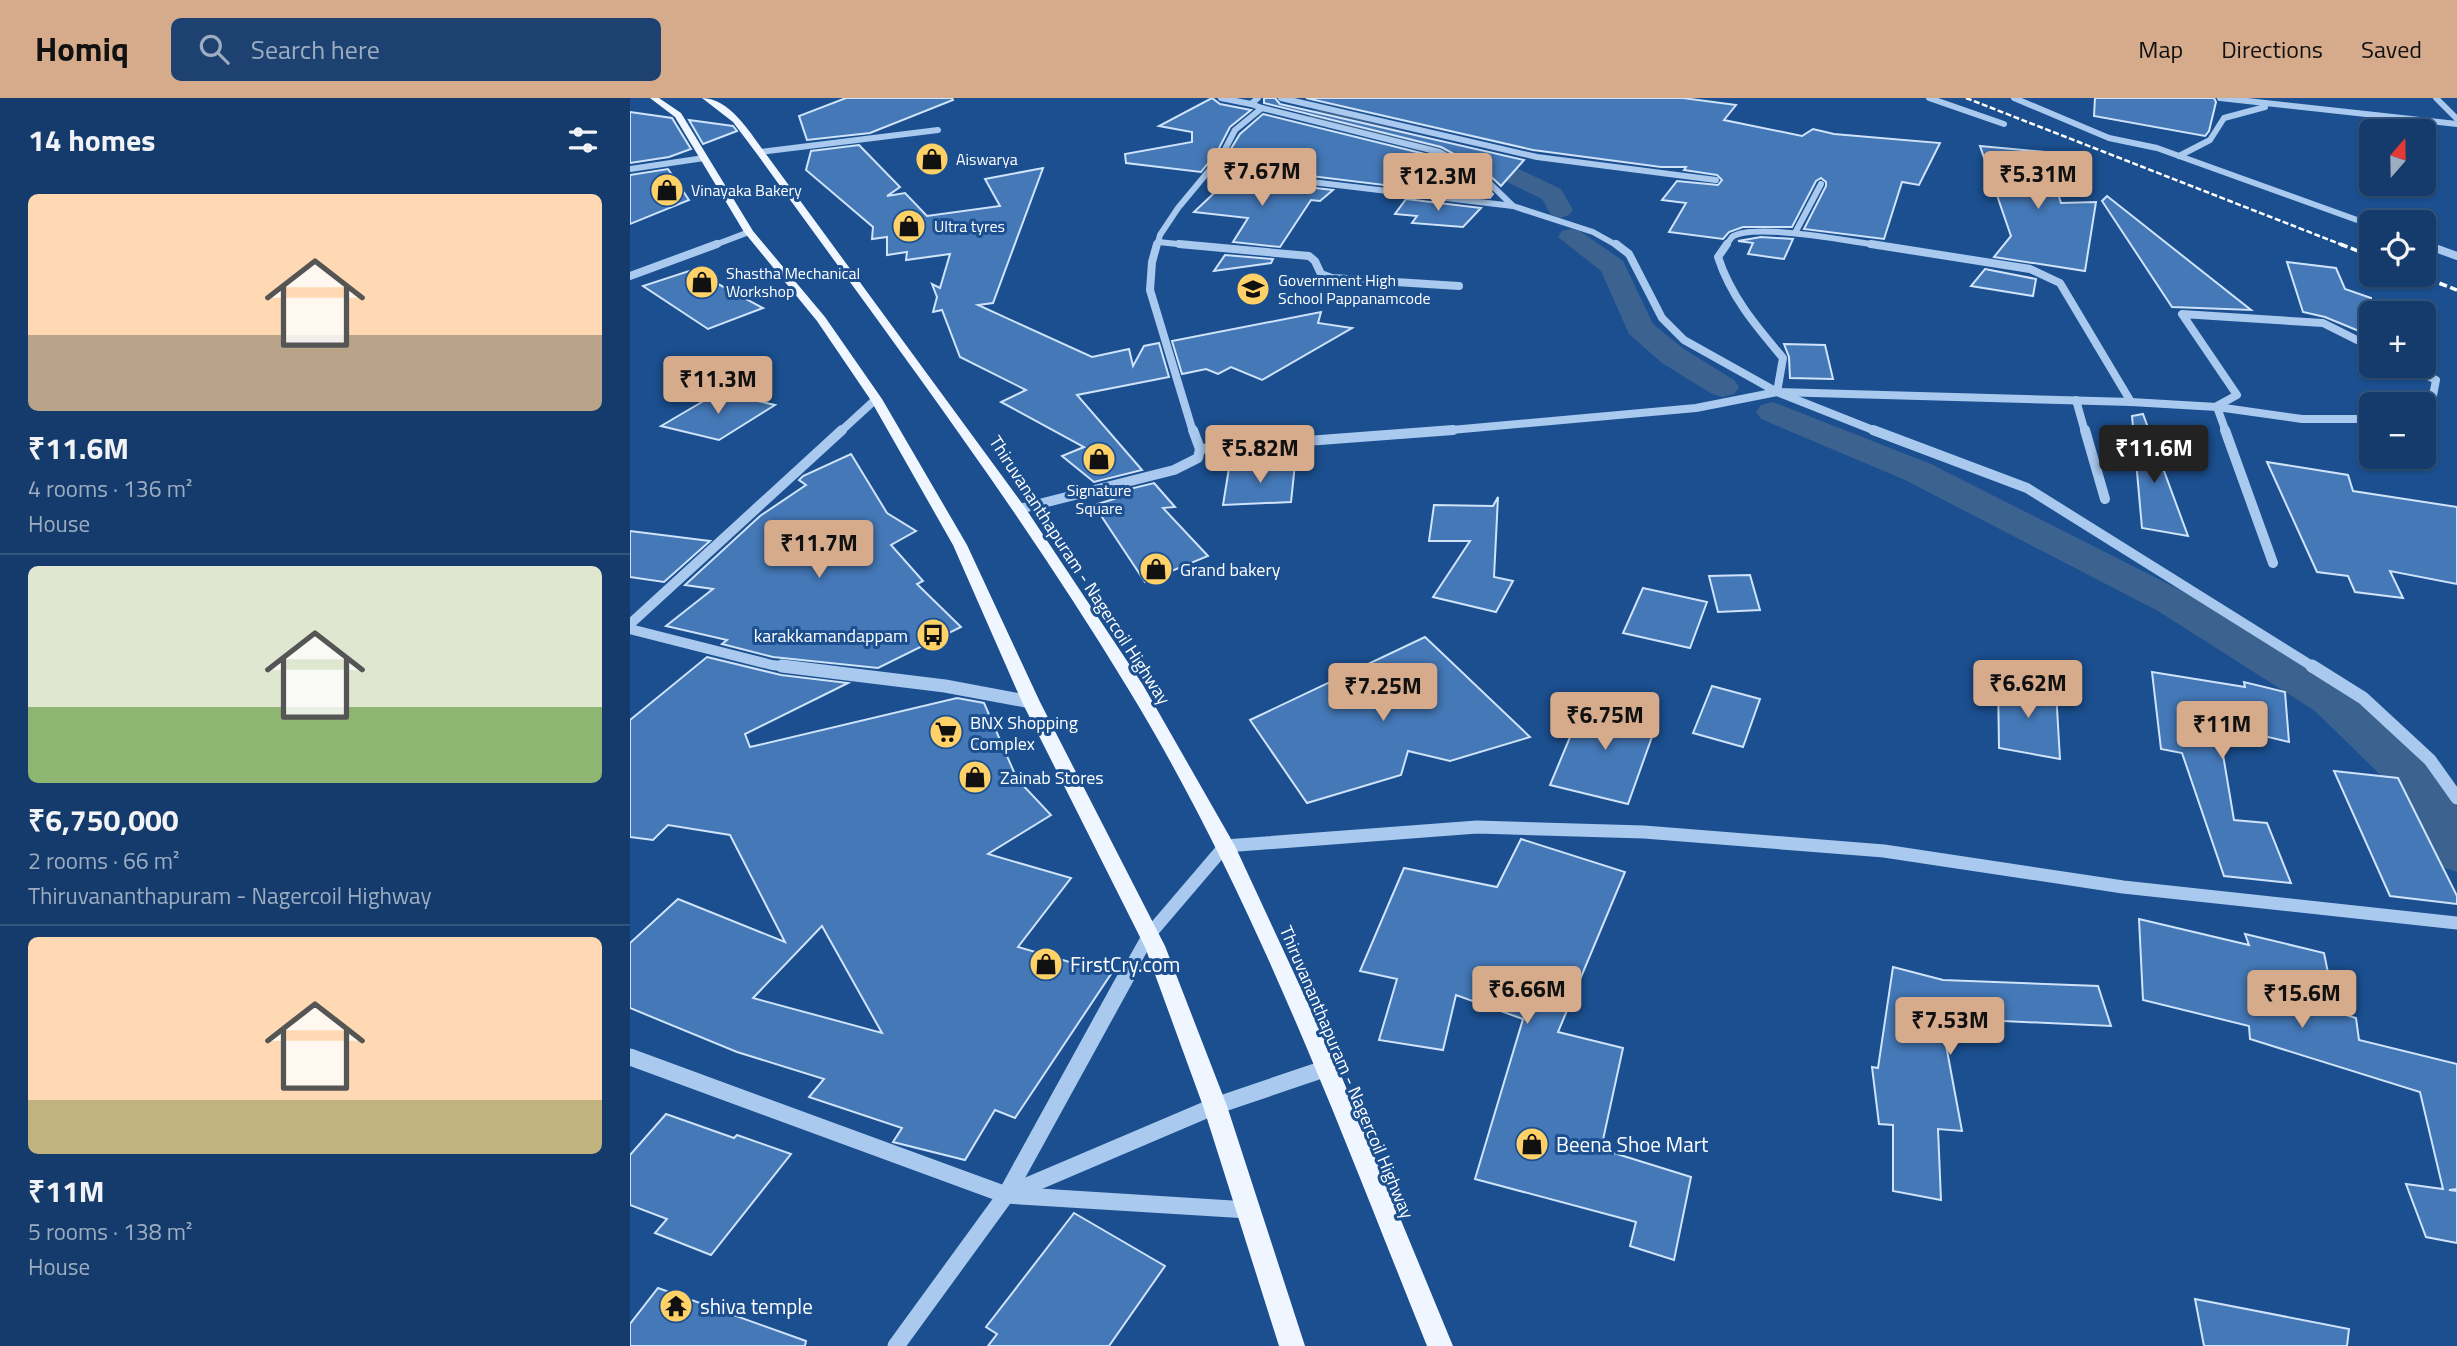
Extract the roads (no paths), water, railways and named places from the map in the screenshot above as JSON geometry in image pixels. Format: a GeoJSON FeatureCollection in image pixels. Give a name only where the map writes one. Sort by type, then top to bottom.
{"type":"FeatureCollection","features":[{"type":"Feature","properties":{"kind":"main road"},"geometry":{"type":"LineString","coordinates":[[654,98],[678,115],[749,232],[821,319],[876,399],[960,545],[1031,702],[1149,935],[1215,1107],[1292,1346]]}},
{"type":"Feature","properties":{"kind":"main road","name":"Thiruvananthapuram - Nagercoil Highway"},"geometry":{"type":"LineString","coordinates":[[706,98],[736,120],[760,152],[1019,509],[1135,685],[1225,846],[1327,1068],[1440,1346]]}},
{"type":"Feature","properties":{"kind":"street"},"geometry":{"type":"LineString","coordinates":[[1221,98],[1254,101],[1262,108],[1438,152],[1481,175],[1513,206]]}},
{"type":"Feature","properties":{"kind":"street"},"geometry":{"type":"LineString","coordinates":[[1281,98],[1537,157],[1716,180]]}},
{"type":"Feature","properties":{"kind":"street"},"geometry":{"type":"LineString","coordinates":[[1929,98],[2004,124]]}},
{"type":"Feature","properties":{"kind":"street"},"geometry":{"type":"LineString","coordinates":[[2014,98],[2109,138],[2157,148],[2359,221]]}},
{"type":"Feature","properties":{"kind":"street"},"geometry":{"type":"LineString","coordinates":[[2220,98],[2457,124]]}},
{"type":"Feature","properties":{"kind":"street"},"geometry":{"type":"LineString","coordinates":[[2436,98],[2457,119]]}},
{"type":"Feature","properties":{"kind":"street"},"geometry":{"type":"LineString","coordinates":[[2179,156],[2210,140],[2224,118],[2283,105]]}},
{"type":"Feature","properties":{"kind":"street"},"geometry":{"type":"LineString","coordinates":[[1019,509],[1174,470],[1198,458],[1200,449],[1183,405],[1167,341],[1150,290],[1152,262],[1158,242],[1178,208],[1212,170],[1235,130],[1262,108]]}},
{"type":"Feature","properties":{"kind":"street"},"geometry":{"type":"LineString","coordinates":[[760,152],[938,131]]}},
{"type":"Feature","properties":{"kind":"street"},"geometry":{"type":"LineString","coordinates":[[630,169],[704,158]]}},
{"type":"Feature","properties":{"kind":"street"},"geometry":{"type":"LineString","coordinates":[[1212,170],[1513,206],[1593,232],[1612,241],[1629,254],[1662,318],[1684,340],[1777,392],[2027,488],[2363,698],[2430,760],[2457,798]]}},
{"type":"Feature","properties":{"kind":"street"},"geometry":{"type":"LineString","coordinates":[[1795,233],[1821,184]]}},
{"type":"Feature","properties":{"kind":"street"},"geometry":{"type":"LineString","coordinates":[[630,276],[749,232]]}},
{"type":"Feature","properties":{"kind":"street"},"geometry":{"type":"LineString","coordinates":[[1777,392],[1783,358],[1734,299],[1724,281],[1718,257],[1732,237],[1745,233],[1795,233],[2030,269],[2060,283],[2131,402]]}},
{"type":"Feature","properties":{"kind":"street"},"geometry":{"type":"LineString","coordinates":[[1158,242],[1309,256],[1315,261],[1321,274],[1332,278],[1459,286]]}},
{"type":"Feature","properties":{"kind":"street"},"geometry":{"type":"LineString","coordinates":[[2436,248],[2457,256]]}},
{"type":"Feature","properties":{"kind":"street"},"geometry":{"type":"LineString","coordinates":[[2217,407],[2238,396],[2182,314],[2323,323],[2359,341]]}},
{"type":"Feature","properties":{"kind":"street"},"geometry":{"type":"LineString","coordinates":[[1200,449],[1508,426],[1696,408],[1777,392],[2131,402],[2217,407],[2302,419],[2359,419]]}},
{"type":"Feature","properties":{"kind":"street"},"geometry":{"type":"LineString","coordinates":[[630,624],[876,399]]}},
{"type":"Feature","properties":{"kind":"street"},"geometry":{"type":"LineString","coordinates":[[2076,400],[2105,499]]}},
{"type":"Feature","properties":{"kind":"street"},"geometry":{"type":"LineString","coordinates":[[2217,407],[2273,563]]}},
{"type":"Feature","properties":{"kind":"street"},"geometry":{"type":"LineString","coordinates":[[630,629],[772,665],[946,686],[1031,702]]}},
{"type":"Feature","properties":{"kind":"street"},"geometry":{"type":"LineString","coordinates":[[896,1346],[1006,1195],[1149,935],[1225,846],[1477,827],[1644,832],[1884,851],[2123,887],[2457,923]]}},
{"type":"Feature","properties":{"kind":"street"},"geometry":{"type":"LineString","coordinates":[[630,1057],[1006,1195],[1248,1210]]}},
{"type":"Feature","properties":{"kind":"street"},"geometry":{"type":"LineString","coordinates":[[1006,1195],[1215,1107],[1327,1068]]}},
{"type":"Feature","properties":{"kind":"waterway"},"geometry":{"type":"LineString","coordinates":[[1320,116],[1470,155],[1552,194],[1560,210]]}},
{"type":"Feature","properties":{"kind":"waterway"},"geometry":{"type":"LineString","coordinates":[[1571,237],[1613,267],[1640,328],[1673,356],[1723,387]]}},
{"type":"Feature","properties":{"kind":"waterway"},"geometry":{"type":"LineString","coordinates":[[1773,412],[1918,472],[2172,602],[2331,700],[2417,781],[2457,852]]}},
{"type":"Feature","properties":{"kind":"railway"},"geometry":{"type":"LineString","coordinates":[[1966,98],[2345,246]]}},
{"type":"Feature","properties":{"kind":"railway"},"geometry":{"type":"LineString","coordinates":[[2340,244],[2359,251]]}},
{"type":"Feature","properties":{"kind":"railway"},"geometry":{"type":"LineString","coordinates":[[2436,282],[2457,290]]}},
{"type":"Feature","properties":{"kind":"place","name":"Aiswarya"},"geometry":{"type":"Point","coordinates":[932,159]}},
{"type":"Feature","properties":{"kind":"place","name":"Vinayaka Bakery"},"geometry":{"type":"Point","coordinates":[667,190]}},
{"type":"Feature","properties":{"kind":"place","name":"Ultra tyres"},"geometry":{"type":"Point","coordinates":[909,226]}},
{"type":"Feature","properties":{"kind":"place","name":"Shastha Mechanical Workshop"},"geometry":{"type":"Point","coordinates":[702,282]}},
{"type":"Feature","properties":{"kind":"place","name":"Government High School Pappanamcode"},"geometry":{"type":"Point","coordinates":[1253,289]}},
{"type":"Feature","properties":{"kind":"place","name":"Signature Square"},"geometry":{"type":"Point","coordinates":[1099,459]}},
{"type":"Feature","properties":{"kind":"place","name":"Grand bakery"},"geometry":{"type":"Point","coordinates":[1156,569]}},
{"type":"Feature","properties":{"kind":"place","name":"karakkamandappam"},"geometry":{"type":"Point","coordinates":[933,635]}},
{"type":"Feature","properties":{"kind":"place","name":"BNX Shopping Complex"},"geometry":{"type":"Point","coordinates":[946,732]}},
{"type":"Feature","properties":{"kind":"place","name":"Zainab Stores"},"geometry":{"type":"Point","coordinates":[975,777]}},
{"type":"Feature","properties":{"kind":"place","name":"FirstCry.com"},"geometry":{"type":"Point","coordinates":[1046,964]}},
{"type":"Feature","properties":{"kind":"place","name":"Beena Shoe Mart"},"geometry":{"type":"Point","coordinates":[1532,1144]}},
{"type":"Feature","properties":{"kind":"place","name":"shiva temple"},"geometry":{"type":"Point","coordinates":[676,1306]}}]}
